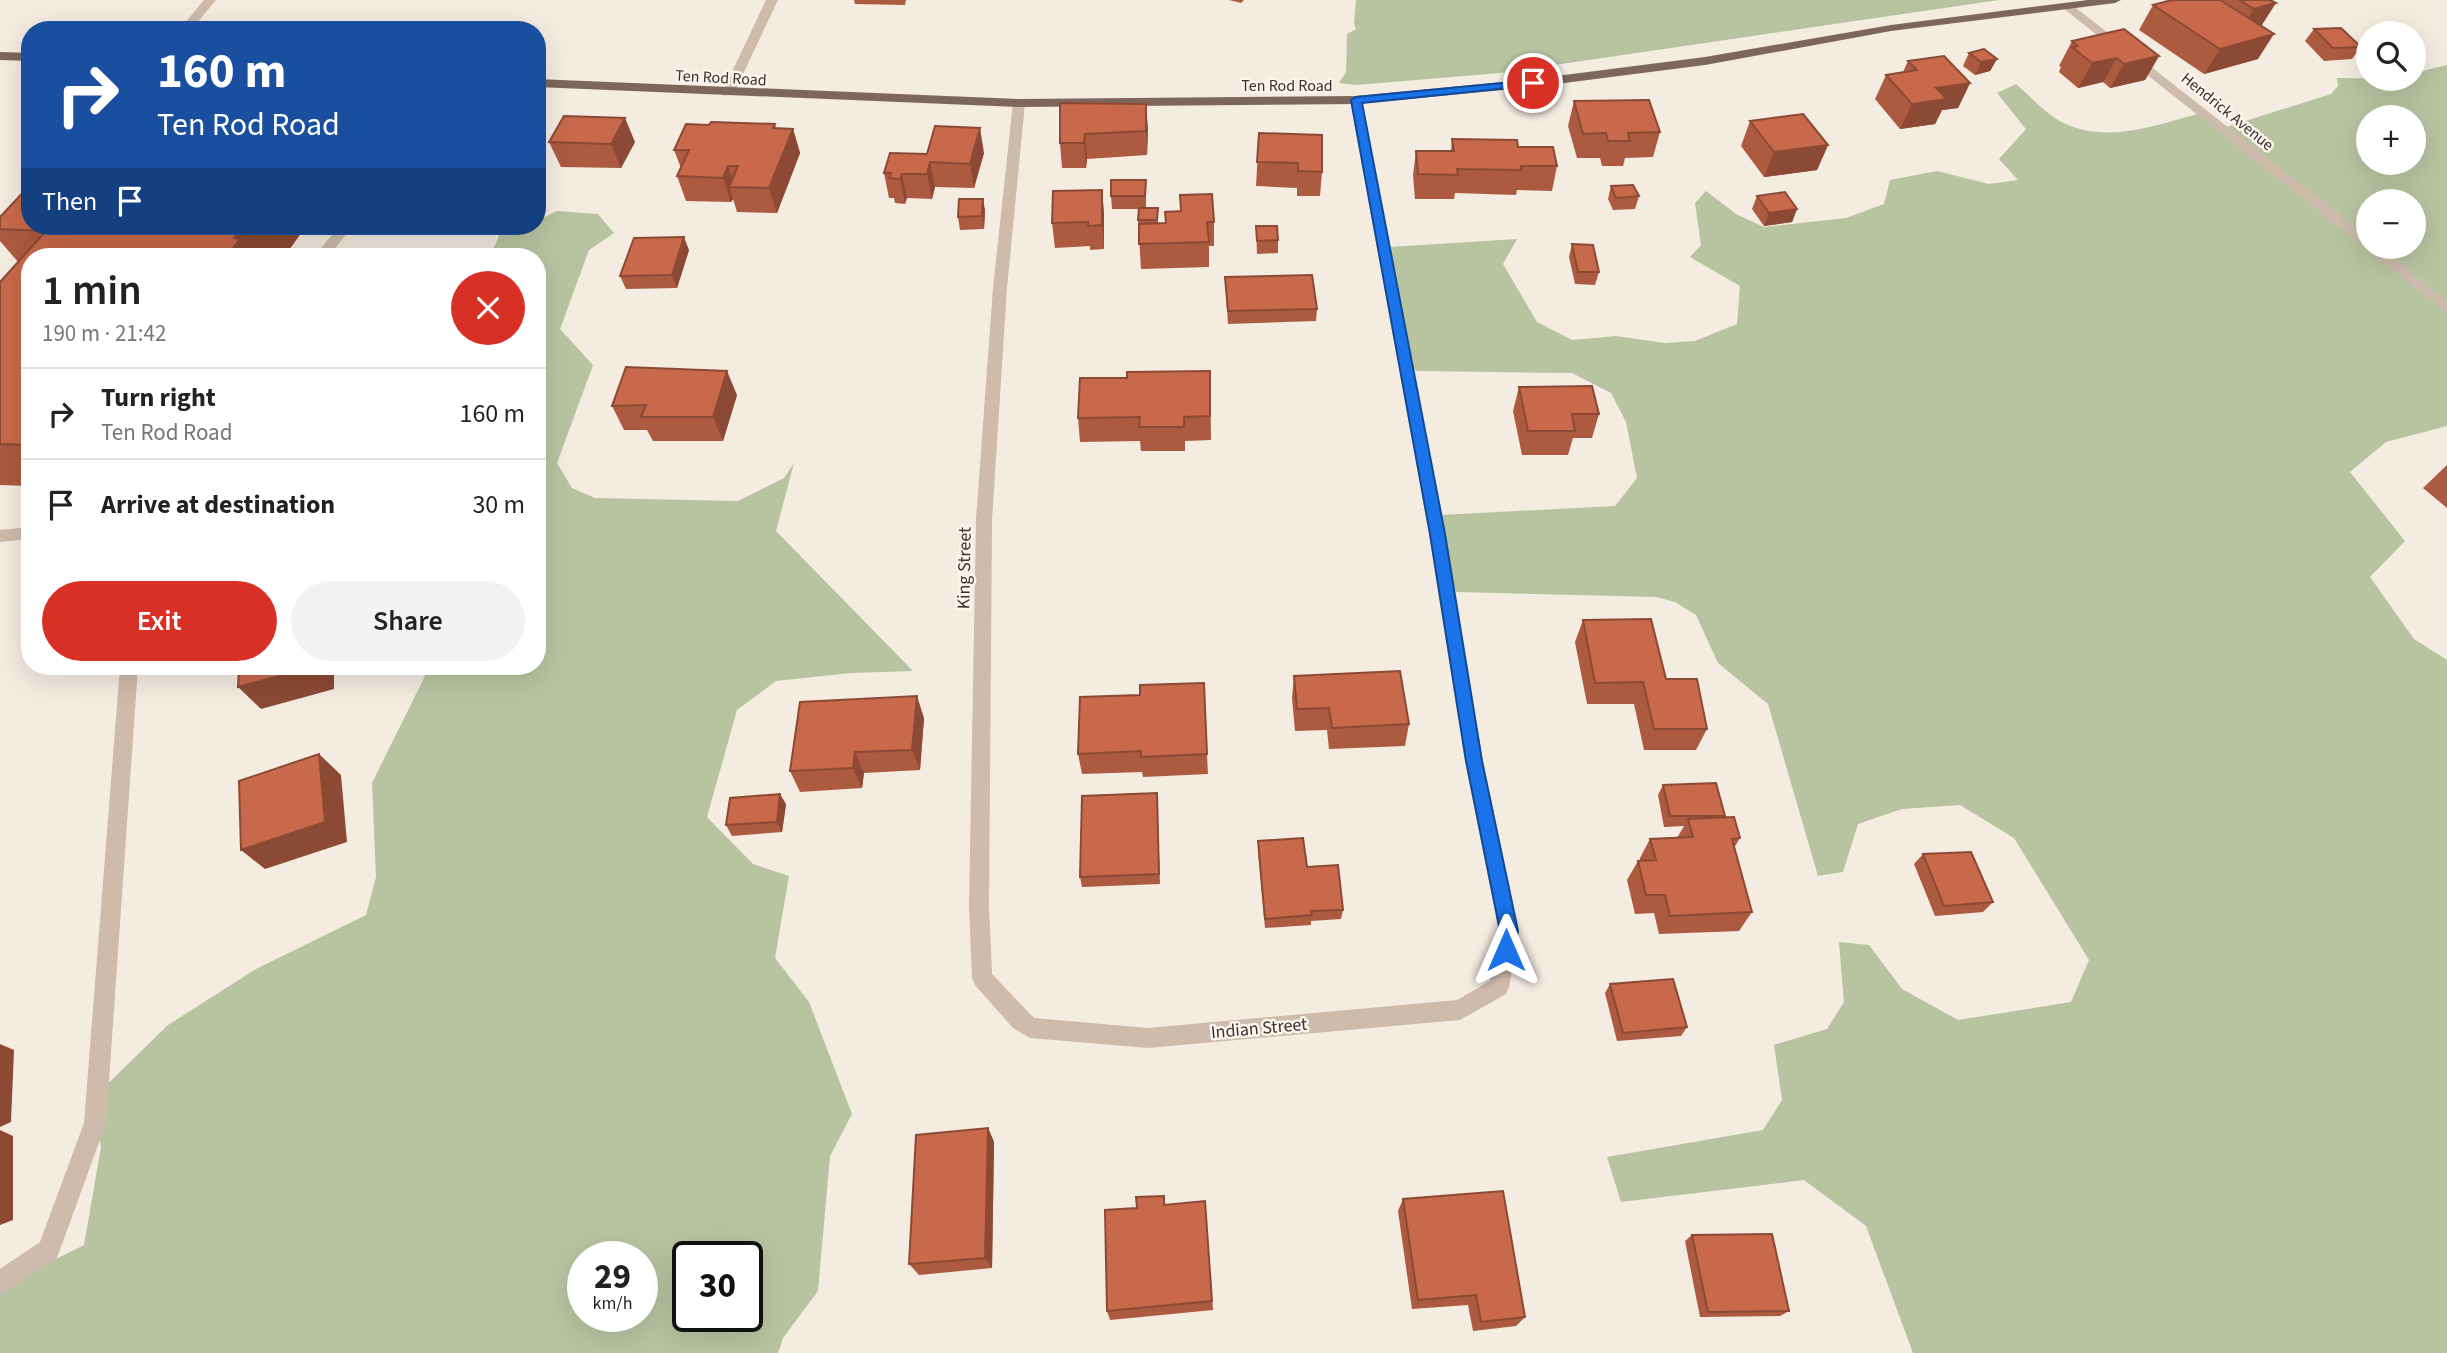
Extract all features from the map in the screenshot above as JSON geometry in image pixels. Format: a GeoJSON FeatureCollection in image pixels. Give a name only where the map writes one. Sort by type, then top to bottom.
{"type":"FeatureCollection","features":[{"type":"Feature","properties":{"kind":"main road","name":"Ten Rod Road"},"geometry":{"type":"LineString","coordinates":[[546,83],[1018,103],[1356,100],[1533,83],[1704,61],[1891,28],[2115,0]]}},
{"type":"Feature","properties":{"kind":"main road"},"geometry":{"type":"LineString","coordinates":[[0,56],[21,57]]}},
{"type":"Feature","properties":{"kind":"street"},"geometry":{"type":"LineString","coordinates":[[192,21],[210,0]]}},
{"type":"Feature","properties":{"kind":"street"},"geometry":{"type":"LineString","coordinates":[[728,93],[772,0]]}},
{"type":"Feature","properties":{"kind":"street","name":"Hendrick Avenue"},"geometry":{"type":"LineString","coordinates":[[2067,6],[2356,236]]}},
{"type":"Feature","properties":{"kind":"street","name":"Indian Street"},"geometry":{"type":"LineString","coordinates":[[1020,1021],[1030,1028],[1149,1038],[1460,1010],[1499,987],[1509,931],[1474,761],[1437,534],[1356,100]]}},
{"type":"Feature","properties":{"kind":"street","name":"King Street"},"geometry":{"type":"LineString","coordinates":[[1018,103],[1000,288],[984,520],[979,906],[982,978],[1020,1021]]}},
{"type":"Feature","properties":{"kind":"street","name":"Hendrick Avenue"},"geometry":{"type":"LineString","coordinates":[[2385,259],[2447,308]]}},
{"type":"Feature","properties":{"kind":"street"},"geometry":{"type":"LineString","coordinates":[[0,536],[21,534]]}},
{"type":"Feature","properties":{"kind":"street"},"geometry":{"type":"LineString","coordinates":[[0,1283],[49,1250],[95,1123],[128,675]]}},
{"type":"Feature","properties":{"kind":"green space"},"geometry":{"type":"Polygon","coordinates":[[[1356,0],[1999,0],[1500,73],[1356,85],[1339,83],[1346,72],[1347,34],[1356,29],[1356,0]]]}},
{"type":"Feature","properties":{"kind":"green space"},"geometry":{"type":"Polygon","coordinates":[[[2447,65],[2447,426],[2386,442],[2350,472],[2405,541],[2370,577],[2414,639],[2447,660],[2447,1353],[1913,1353],[1866,1226],[1804,1180],[1621,1202],[1607,1157],[1763,1130],[1782,1100],[1774,1045],[1827,1029],[1844,1002],[1839,942],[1869,945],[1902,989],[1958,1020],[2071,1002],[2089,960],[2014,838],[1960,805],[1902,809],[1858,824],[1843,872],[1818,876],[1768,704],[1718,663],[1696,615],[1675,602],[1656,597],[1456,592],[1439,534],[1440,515],[1615,506],[1637,478],[1626,422],[1611,393],[1572,373],[1417,371],[1406,364],[1389,247],[1517,239],[1503,264],[1537,322],[1572,340],[1616,336],[1665,343],[1695,341],[1737,324],[1740,286],[1690,257],[1701,245],[1695,203],[1706,191],[1736,214],[1764,227],[1846,218],[1884,204],[1890,180],[1937,171],[1989,184],[2018,180],[1999,159],[2026,129],[1997,93],[2016,84],[2058,120],[2075,128],[2111,132],[2130,131],[2202,113],[2226,127],[2331,94],[2338,86],[2337,78],[2356,78],[2356,91],[2426,91],[2426,70],[2447,65]]]}},
{"type":"Feature","properties":{"kind":"green space"},"geometry":{"type":"Polygon","coordinates":[[[557,211],[598,214],[614,233],[589,250],[560,329],[593,365],[557,463],[572,488],[595,498],[738,501],[784,478],[794,463],[776,531],[913,671],[851,673],[776,681],[737,710],[707,817],[753,864],[789,876],[775,958],[809,1002],[852,1114],[830,1156],[818,1291],[783,1338],[778,1353],[0,1353],[0,1287],[84,1245],[101,1147],[92,1099],[168,1025],[256,969],[366,915],[376,877],[372,783],[426,675],[546,675],[546,248],[494,248],[499,235],[546,235],[546,216],[557,211]]]}},
{"type":"Feature","properties":{"kind":"building"},"geometry":{"type":"Polygon","coordinates":[[[2172,0],[2220,0],[2274,34],[2220,49],[2153,5],[2172,0]]]}},
{"type":"Feature","properties":{"kind":"building"},"geometry":{"type":"Polygon","coordinates":[[[2239,0],[2270,0],[2276,3],[2254,9],[2239,0]]]}},
{"type":"Feature","properties":{"kind":"building"},"geometry":{"type":"Polygon","coordinates":[[[2341,28],[2356,42],[2356,47],[2333,48],[2314,29],[2341,28]]]}},
{"type":"Feature","properties":{"kind":"building"},"geometry":{"type":"Polygon","coordinates":[[[2124,29],[2159,56],[2124,64],[2117,58],[2092,63],[2072,47],[2078,46],[2072,41],[2124,29]]]}},
{"type":"Feature","properties":{"kind":"building"},"geometry":{"type":"Polygon","coordinates":[[[1984,49],[1997,59],[1981,62],[1969,53],[1984,49]]]}},
{"type":"Feature","properties":{"kind":"building"},"geometry":{"type":"Polygon","coordinates":[[[1944,56],[1970,83],[1936,88],[1947,99],[1912,104],[1886,75],[1917,70],[1908,61],[1944,56]]]}},
{"type":"Feature","properties":{"kind":"building"},"geometry":{"type":"Polygon","coordinates":[[[1649,100],[1660,132],[1628,133],[1630,141],[1608,141],[1606,133],[1583,134],[1574,101],[1649,100]]]}},
{"type":"Feature","properties":{"kind":"building"},"geometry":{"type":"Polygon","coordinates":[[[1060,103],[1146,104],[1146,131],[1085,134],[1084,143],[1060,143],[1060,103]]]}},
{"type":"Feature","properties":{"kind":"building"},"geometry":{"type":"Polygon","coordinates":[[[1803,114],[1828,145],[1774,152],[1750,121],[1803,114]]]}},
{"type":"Feature","properties":{"kind":"building"},"geometry":{"type":"Polygon","coordinates":[[[564,116],[625,118],[611,144],[549,142],[564,116]]]}},
{"type":"Feature","properties":{"kind":"building"},"geometry":{"type":"Polygon","coordinates":[[[711,122],[775,124],[773,128],[793,129],[769,188],[729,187],[738,166],[728,166],[723,178],[677,176],[689,150],[674,150],[686,124],[709,125],[711,122]]]}},
{"type":"Feature","properties":{"kind":"building"},"geometry":{"type":"Polygon","coordinates":[[[935,126],[980,128],[970,164],[930,162],[927,174],[902,174],[900,179],[889,178],[891,173],[884,173],[890,153],[927,154],[935,126]]]}},
{"type":"Feature","properties":{"kind":"building"},"geometry":{"type":"Polygon","coordinates":[[[1259,133],[1322,135],[1322,172],[1298,171],[1298,163],[1257,162],[1259,133]]]}},
{"type":"Feature","properties":{"kind":"building"},"geometry":{"type":"Polygon","coordinates":[[[1452,139],[1517,140],[1518,147],[1553,147],[1557,166],[1521,166],[1521,170],[1457,169],[1458,175],[1418,174],[1416,151],[1454,151],[1452,139]]]}},
{"type":"Feature","properties":{"kind":"building"},"geometry":{"type":"Polygon","coordinates":[[[1111,180],[1146,180],[1145,196],[1111,196],[1111,180]]]}},
{"type":"Feature","properties":{"kind":"building"},"geometry":{"type":"Polygon","coordinates":[[[1633,185],[1639,196],[1616,198],[1611,186],[1633,185]]]}},
{"type":"Feature","properties":{"kind":"building"},"geometry":{"type":"Polygon","coordinates":[[[1102,190],[1102,225],[1088,226],[1088,222],[1052,223],[1053,191],[1102,190]]]}},
{"type":"Feature","properties":{"kind":"building"},"geometry":{"type":"Polygon","coordinates":[[[1785,192],[1797,209],[1769,213],[1757,196],[1785,192]]]}},
{"type":"Feature","properties":{"kind":"building"},"geometry":{"type":"Polygon","coordinates":[[[1212,194],[1214,222],[1207,222],[1209,242],[1139,244],[1139,224],[1166,223],[1165,212],[1181,211],[1180,195],[1212,194]]]}},
{"type":"Feature","properties":{"kind":"building"},"geometry":{"type":"Polygon","coordinates":[[[21,195],[21,230],[0,229],[0,217],[21,195]]]}},
{"type":"Feature","properties":{"kind":"building"},"geometry":{"type":"Polygon","coordinates":[[[959,199],[983,199],[982,216],[958,217],[959,199]]]}},
{"type":"Feature","properties":{"kind":"building"},"geometry":{"type":"Polygon","coordinates":[[[1139,208],[1158,208],[1157,220],[1138,220],[1139,208]]]}},
{"type":"Feature","properties":{"kind":"building"},"geometry":{"type":"Polygon","coordinates":[[[1256,226],[1277,226],[1278,240],[1257,241],[1256,226]]]}},
{"type":"Feature","properties":{"kind":"building"},"geometry":{"type":"Polygon","coordinates":[[[42,235],[236,235],[234,238],[240,239],[233,248],[31,248],[42,235]]]}},
{"type":"Feature","properties":{"kind":"building"},"geometry":{"type":"Polygon","coordinates":[[[684,237],[672,275],[620,276],[634,238],[684,237]]]}},
{"type":"Feature","properties":{"kind":"building"},"geometry":{"type":"Polygon","coordinates":[[[1572,244],[1593,245],[1599,272],[1578,272],[1572,244]]]}},
{"type":"Feature","properties":{"kind":"building"},"geometry":{"type":"Polygon","coordinates":[[[21,259],[21,445],[0,444],[0,282],[21,259]]]}},
{"type":"Feature","properties":{"kind":"building"},"geometry":{"type":"Polygon","coordinates":[[[1312,275],[1317,309],[1228,311],[1225,277],[1312,275]]]}},
{"type":"Feature","properties":{"kind":"building"},"geometry":{"type":"Polygon","coordinates":[[[626,367],[727,371],[713,417],[641,417],[646,405],[612,406],[626,367]]]}},
{"type":"Feature","properties":{"kind":"building"},"geometry":{"type":"Polygon","coordinates":[[[1210,371],[1210,416],[1184,417],[1184,427],[1139,427],[1140,417],[1078,418],[1080,378],[1127,378],[1127,372],[1210,371]]]}},
{"type":"Feature","properties":{"kind":"building"},"geometry":{"type":"Polygon","coordinates":[[[1592,386],[1599,414],[1572,414],[1575,431],[1528,431],[1519,387],[1592,386]]]}},
{"type":"Feature","properties":{"kind":"building"},"geometry":{"type":"Polygon","coordinates":[[[1651,619],[1666,679],[1697,679],[1707,729],[1654,729],[1643,682],[1595,683],[1583,620],[1651,619]]]}},
{"type":"Feature","properties":{"kind":"building"},"geometry":{"type":"Polygon","coordinates":[[[1400,671],[1409,724],[1332,728],[1329,708],[1297,709],[1294,676],[1400,671]]]}},
{"type":"Feature","properties":{"kind":"building"},"geometry":{"type":"Polygon","coordinates":[[[239,675],[283,675],[238,687],[239,675]]]}},
{"type":"Feature","properties":{"kind":"building"},"geometry":{"type":"Polygon","coordinates":[[[1204,683],[1207,754],[1141,757],[1141,751],[1078,754],[1080,697],[1140,695],[1140,685],[1204,683]]]}},
{"type":"Feature","properties":{"kind":"building"},"geometry":{"type":"Polygon","coordinates":[[[917,696],[912,750],[855,752],[853,768],[790,771],[800,702],[917,696]]]}},
{"type":"Feature","properties":{"kind":"building"},"geometry":{"type":"Polygon","coordinates":[[[319,754],[325,822],[241,850],[239,781],[319,754]]]}},
{"type":"Feature","properties":{"kind":"building"},"geometry":{"type":"Polygon","coordinates":[[[1716,783],[1725,816],[1670,816],[1663,785],[1716,783]]]}},
{"type":"Feature","properties":{"kind":"building"},"geometry":{"type":"Polygon","coordinates":[[[1157,793],[1159,874],[1080,877],[1082,796],[1157,793]]]}},
{"type":"Feature","properties":{"kind":"building"},"geometry":{"type":"Polygon","coordinates":[[[780,794],[777,822],[726,825],[730,798],[780,794]]]}},
{"type":"Feature","properties":{"kind":"building"},"geometry":{"type":"Polygon","coordinates":[[[1734,817],[1740,838],[1732,839],[1752,912],[1670,916],[1665,895],[1646,895],[1638,861],[1656,860],[1650,839],[1693,837],[1688,819],[1734,817]]]}},
{"type":"Feature","properties":{"kind":"building"},"geometry":{"type":"Polygon","coordinates":[[[1303,838],[1307,867],[1338,865],[1343,910],[1311,911],[1312,915],[1265,919],[1258,841],[1303,838]]]}},
{"type":"Feature","properties":{"kind":"building"},"geometry":{"type":"Polygon","coordinates":[[[1971,852],[1993,902],[1944,906],[1923,854],[1971,852]]]}},
{"type":"Feature","properties":{"kind":"building"},"geometry":{"type":"Polygon","coordinates":[[[1673,979],[1687,1027],[1623,1033],[1610,984],[1673,979]]]}},
{"type":"Feature","properties":{"kind":"building"},"geometry":{"type":"Polygon","coordinates":[[[988,1128],[985,1258],[909,1264],[916,1135],[988,1128]]]}},
{"type":"Feature","properties":{"kind":"building"},"geometry":{"type":"Polygon","coordinates":[[[1503,1191],[1525,1317],[1481,1322],[1476,1295],[1418,1300],[1403,1199],[1503,1191]]]}},
{"type":"Feature","properties":{"kind":"building"},"geometry":{"type":"Polygon","coordinates":[[[1164,1196],[1164,1205],[1205,1201],[1212,1301],[1107,1311],[1105,1210],[1137,1208],[1136,1197],[1164,1196]]]}},
{"type":"Feature","properties":{"kind":"building"},"geometry":{"type":"Polygon","coordinates":[[[1772,1234],[1789,1311],[1708,1312],[1692,1235],[1772,1234]]]}},
{"type":"Feature","properties":{"kind":"route"},"geometry":{"type":"LineString","coordinates":[[1506,950],[1509,931],[1474,761],[1437,534],[1356,100],[1533,83]]}}]}
